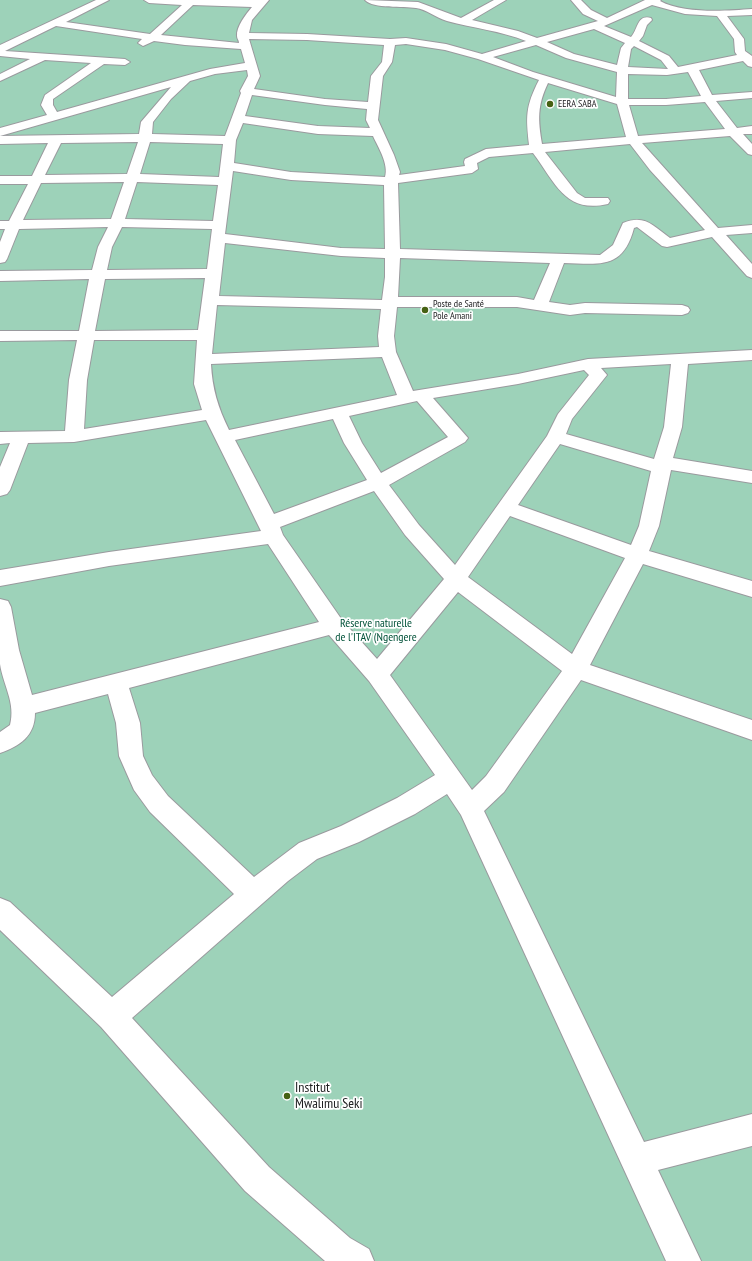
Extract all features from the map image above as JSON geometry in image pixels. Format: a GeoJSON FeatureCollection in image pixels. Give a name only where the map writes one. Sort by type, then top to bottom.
{"type":"FeatureCollection","features":[{"type":"Feature","properties":{"kind":"street"},"geometry":{"type":"LineString","coordinates":[[0,49],[104,0]]}},
{"type":"Feature","properties":{"kind":"street"},"geometry":{"type":"LineString","coordinates":[[149,0],[192,2],[262,2]]}},
{"type":"Feature","properties":{"kind":"street"},"geometry":{"type":"LineString","coordinates":[[370,0],[399,5],[418,5],[448,18],[514,33],[570,56],[622,70],[654,72],[676,71],[750,60]]}},
{"type":"Feature","properties":{"kind":"street"},"geometry":{"type":"LineString","coordinates":[[463,21],[498,0]]}},
{"type":"Feature","properties":{"kind":"street"},"geometry":{"type":"LineString","coordinates":[[576,0],[587,12],[607,22]]}},
{"type":"Feature","properties":{"kind":"street"},"geometry":{"type":"LineString","coordinates":[[482,57],[607,22],[653,0],[668,8],[719,12],[752,12]]}},
{"type":"Feature","properties":{"kind":"street"},"geometry":{"type":"LineString","coordinates":[[0,53],[11,56],[101,61],[117,67],[132,51],[153,37],[173,17],[192,2]]}},
{"type":"Feature","properties":{"kind":"street"},"geometry":{"type":"LineString","coordinates":[[262,2],[249,18],[243,41],[254,76],[246,91],[239,119],[230,140],[212,300],[204,347],[203,384],[212,414],[271,530],[334,626],[377,675],[451,778],[470,808],[684,1261]]}},
{"type":"Feature","properties":{"kind":"street"},"geometry":{"type":"LineString","coordinates":[[719,12],[739,39],[740,52],[750,60]]}},
{"type":"Feature","properties":{"kind":"street"},"geometry":{"type":"LineString","coordinates":[[435,24],[448,18]]}},
{"type":"Feature","properties":{"kind":"street"},"geometry":{"type":"LineString","coordinates":[[647,20],[642,24],[638,36],[626,48],[622,70],[622,102],[634,141],[655,167],[752,273]]}},
{"type":"Feature","properties":{"kind":"street"},"geometry":{"type":"LineString","coordinates":[[55,23],[153,37],[243,41],[307,37],[390,42],[406,41],[446,47],[482,57],[545,79],[622,102],[666,102],[752,95]]}},
{"type":"Feature","properties":{"kind":"street"},"geometry":{"type":"LineString","coordinates":[[592,25],[632,43],[646,46],[665,58],[676,71]]}},
{"type":"Feature","properties":{"kind":"street"},"geometry":{"type":"LineString","coordinates":[[406,41],[422,32]]}},
{"type":"Feature","properties":{"kind":"street"},"geometry":{"type":"LineString","coordinates":[[0,578],[271,530],[323,502],[378,483],[459,438],[414,397],[388,352],[386,336],[393,276],[391,180],[393,172],[388,155],[372,120],[372,106],[377,76],[387,62],[390,42]]}},
{"type":"Feature","properties":{"kind":"street"},"geometry":{"type":"LineString","coordinates":[[0,78],[42,58]]}},
{"type":"Feature","properties":{"kind":"street"},"geometry":{"type":"LineString","coordinates":[[54,117],[46,105],[46,100],[101,61]]}},
{"type":"Feature","properties":{"kind":"street"},"geometry":{"type":"LineString","coordinates":[[0,132],[214,71],[251,66]]}},
{"type":"Feature","properties":{"kind":"street"},"geometry":{"type":"LineString","coordinates":[[692,68],[708,99],[733,131],[752,151]]}},
{"type":"Feature","properties":{"kind":"street"},"geometry":{"type":"LineString","coordinates":[[74,436],[78,380],[98,274],[105,247],[117,223],[145,138],[147,122],[167,97],[186,79]]}},
{"type":"Feature","properties":{"kind":"street"},"geometry":{"type":"LineString","coordinates":[[545,79],[536,97],[532,118],[536,148],[576,200],[580,202],[603,201]]}},
{"type":"Feature","properties":{"kind":"street"},"geometry":{"type":"LineString","coordinates":[[117,86],[124,96]]}},
{"type":"Feature","properties":{"kind":"street"},"geometry":{"type":"LineString","coordinates":[[246,91],[325,102],[372,106]]}},
{"type":"Feature","properties":{"kind":"street"},"geometry":{"type":"LineString","coordinates":[[239,119],[318,130],[377,132]]}},
{"type":"Feature","properties":{"kind":"street"},"geometry":{"type":"LineString","coordinates":[[227,166],[292,176],[344,180],[391,180],[472,169],[470,162],[486,153],[752,130]]}},
{"type":"Feature","properties":{"kind":"street"},"geometry":{"type":"LineString","coordinates":[[0,140],[145,138],[230,140]]}},
{"type":"Feature","properties":{"kind":"street"},"geometry":{"type":"LineString","coordinates":[[0,259],[14,225],[56,140]]}},
{"type":"Feature","properties":{"kind":"street"},"geometry":{"type":"LineString","coordinates":[[0,180],[132,178],[225,181]]}},
{"type":"Feature","properties":{"kind":"street"},"geometry":{"type":"LineString","coordinates":[[0,225],[117,223],[220,232],[341,252],[393,255],[603,260],[612,255],[619,248],[628,226],[635,223],[640,224],[667,244],[716,232],[752,229]]}},
{"type":"Feature","properties":{"kind":"street"},"geometry":{"type":"LineString","coordinates":[[539,306],[556,269],[558,258]]}},
{"type":"Feature","properties":{"kind":"street"},"geometry":{"type":"LineString","coordinates":[[0,276],[214,273]]}},
{"type":"Feature","properties":{"kind":"street"},"geometry":{"type":"LineString","coordinates":[[212,300],[390,304],[517,302],[570,310],[585,308],[682,310]]}},
{"type":"Feature","properties":{"kind":"street"},"geometry":{"type":"LineString","coordinates":[[0,336],[86,335],[204,347],[388,352]]}},
{"type":"Feature","properties":{"kind":"street"},"geometry":{"type":"LineString","coordinates":[[223,437],[338,412],[588,364],[752,355]]}},
{"type":"Feature","properties":{"kind":"street"},"geometry":{"type":"LineString","coordinates":[[470,808],[495,784],[576,669],[637,555],[649,526],[662,465],[673,427],[680,359]]}},
{"type":"Feature","properties":{"kind":"street"},"geometry":{"type":"LineString","coordinates":[[377,675],[456,580],[507,508],[539,459],[556,437],[564,418],[598,375],[588,364]]}},
{"type":"Feature","properties":{"kind":"street"},"geometry":{"type":"LineString","coordinates":[[338,412],[353,443],[378,483],[412,530],[456,580],[576,669],[752,730]]}},
{"type":"Feature","properties":{"kind":"street"},"geometry":{"type":"LineString","coordinates":[[0,438],[74,436],[212,414]]}},
{"type":"Feature","properties":{"kind":"street"},"geometry":{"type":"LineString","coordinates":[[556,437],[651,465],[671,464],[752,477]]}},
{"type":"Feature","properties":{"kind":"street"},"geometry":{"type":"LineString","coordinates":[[0,490],[21,438]]}},
{"type":"Feature","properties":{"kind":"street"},"geometry":{"type":"LineString","coordinates":[[507,508],[637,555],[752,588]]}},
{"type":"Feature","properties":{"kind":"street"},"geometry":{"type":"LineString","coordinates":[[0,608],[9,656],[23,707],[21,728],[11,740],[0,743]]}},
{"type":"Feature","properties":{"kind":"street"},"geometry":{"type":"LineString","coordinates":[[23,707],[334,626]]}},
{"type":"Feature","properties":{"kind":"street"},"geometry":{"type":"LineString","coordinates":[[116,682],[128,724],[131,756],[142,782],[159,804],[253,894]]}},
{"type":"Feature","properties":{"kind":"street"},"geometry":{"type":"LineString","coordinates":[[111,1017],[279,872],[308,851],[350,834],[406,806],[451,778]]}},
{"type":"Feature","properties":{"kind":"street"},"geometry":{"type":"LineString","coordinates":[[0,911],[111,1017],[257,1179],[338,1250],[357,1261]]}},
{"type":"Feature","properties":{"kind":"street"},"geometry":{"type":"LineString","coordinates":[[636,1160],[752,1130]]}},
{"type":"Feature","properties":{"kind":"green space","name":"Réserve naturelle de l'ITAV (Ngengere"},"geometry":{"type":"Polygon","coordinates":[[[0,0],[752,0],[752,1261],[0,1261],[0,0]]]}},
{"type":"Feature","properties":{"kind":"place","name":"EERA SABA"},"geometry":{"type":"Point","coordinates":[550,104]}},
{"type":"Feature","properties":{"kind":"place","name":"Poste de Santé Pole Amani"},"geometry":{"type":"Point","coordinates":[425,310]}},
{"type":"Feature","properties":{"kind":"place","name":"Institut Mwalimu Seki"},"geometry":{"type":"Point","coordinates":[287,1096]}}]}
